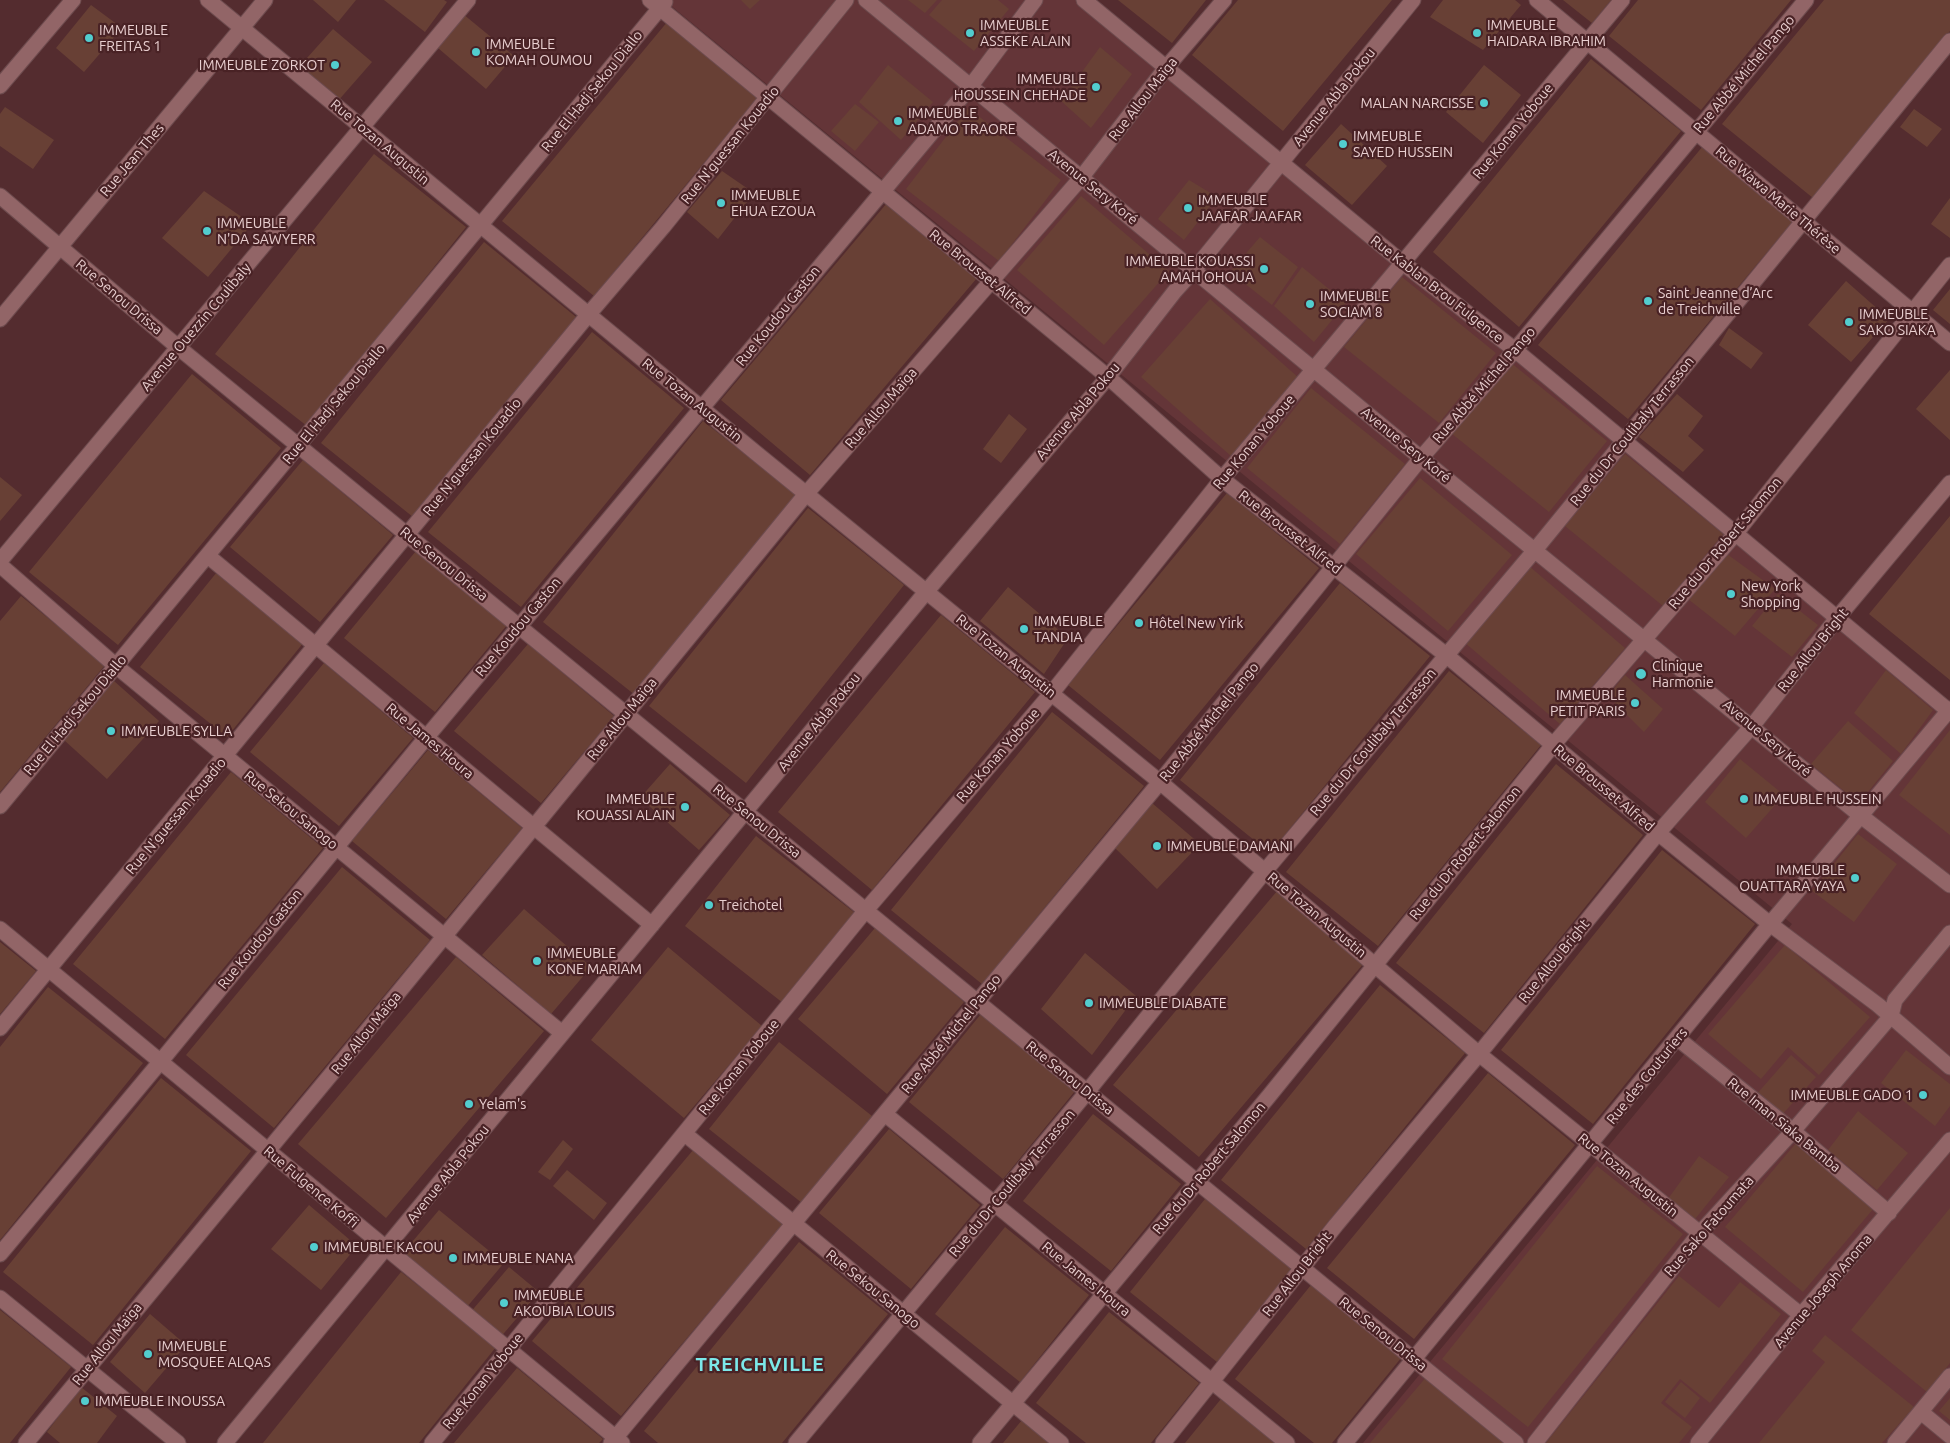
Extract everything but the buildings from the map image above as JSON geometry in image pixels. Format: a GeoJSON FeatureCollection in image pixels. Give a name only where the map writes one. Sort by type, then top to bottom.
{"type":"FeatureCollection","features":[{"type":"Feature","properties":{"kind":"street"},"geometry":{"type":"LineString","coordinates":[[3,77],[73,0]]}},
{"type":"Feature","properties":{"kind":"street","name":"Rue Tozan Augustin"},"geometry":{"type":"LineString","coordinates":[[208,0],[588,315],[1160,782],[1220,836],[1265,871],[1479,1054],[1801,1315]]}},
{"type":"Feature","properties":{"kind":"street","name":"Rue Jean Thes"},"geometry":{"type":"LineString","coordinates":[[0,319],[265,0]]}},
{"type":"Feature","properties":{"kind":"street","name":"Avenue Ouezzin Coulibaly"},"geometry":{"type":"LineString","coordinates":[[0,563],[468,0]]}},
{"type":"Feature","properties":{"kind":"street","name":"Rue N'guessan Kouadio"},"geometry":{"type":"LineString","coordinates":[[0,1028],[769,98],[846,0]]}},
{"type":"Feature","properties":{"kind":"street","name":"Avenue Sery Koré"},"geometry":{"type":"LineString","coordinates":[[866,0],[1421,458],[1753,725],[1861,816],[1950,885]]}},
{"type":"Feature","properties":{"kind":"street","name":"Rue Koudou Gaston"},"geometry":{"type":"LineString","coordinates":[[0,1254],[425,739],[703,408],[881,190],[970,86],[1035,0]]}},
{"type":"Feature","properties":{"kind":"street","name":"Rue Kablan Brou Fulgence"},"geometry":{"type":"LineString","coordinates":[[1084,0],[1404,264],[1515,350],[1950,711]]}},
{"type":"Feature","properties":{"kind":"street","name":"Rue Allou Maïga"},"geometry":{"type":"LineString","coordinates":[[26,1443],[445,936],[806,494],[1081,178],[1166,69],[1224,0]]}},
{"type":"Feature","properties":{"kind":"street","name":"Avenue Abla Pokou"},"geometry":{"type":"LineString","coordinates":[[225,1443],[926,592],[1108,377],[1175,291],[1281,164],[1412,0]]}},
{"type":"Feature","properties":{"kind":"street","name":"Rue Wawa Marie Thérèse"},"geometry":{"type":"LineString","coordinates":[[1537,0],[1588,40],[1695,132],[1950,343]]}},
{"type":"Feature","properties":{"kind":"street","name":"Rue Konan Yoboue"},"geometry":{"type":"LineString","coordinates":[[432,1443],[866,910],[992,760],[1051,694],[1222,479],[1404,264],[1622,0]]}},
{"type":"Feature","properties":{"kind":"street","name":"Rue Abbé Michel Pango"},"geometry":{"type":"LineString","coordinates":[[616,1441],[1160,782],[1421,458],[1515,350],[1806,0]]}},
{"type":"Feature","properties":{"kind":"street","name":"Rue Brousset Alfred"},"geometry":{"type":"LineString","coordinates":[[658,3],[769,98],[1108,377],[1222,479],[1446,655],[1658,833],[1770,924],[1891,1016],[1950,1067]]}},
{"type":"Feature","properties":{"kind":"street","name":"Rue El Hadj Sekou Diallo"},"geometry":{"type":"LineString","coordinates":[[0,806],[482,226],[658,3]]}},
{"type":"Feature","properties":{"kind":"street","name":"Rue du Dr Coulibaly Terrasson"},"geometry":{"type":"LineString","coordinates":[[796,1443],[1087,1092],[1265,871],[1535,550],[1950,41]]}},
{"type":"Feature","properties":{"kind":"street","name":"Rue Senou Drissa"},"geometry":{"type":"LineString","coordinates":[[0,196],[179,348],[1516,1443]]}},
{"type":"Feature","properties":{"kind":"street","name":"Rue du Dr Robert Salomon"},"geometry":{"type":"LineString","coordinates":[[980,1443],[1269,1096],[1553,745],[1736,532],[1950,264]]}},
{"type":"Feature","properties":{"kind":"street","name":"Rue Allou Bright"},"geometry":{"type":"LineString","coordinates":[[1163,1443],[1303,1269],[1336,1225],[1479,1054],[1658,833],[1753,725],[1838,618],[1950,483]]}},
{"type":"Feature","properties":{"kind":"street","name":"Rue James Houra"},"geometry":{"type":"LineString","coordinates":[[208,556],[316,644],[425,739],[534,826],[652,926]]}},
{"type":"Feature","properties":{"kind":"street","name":"Rue Sekou Sanogo"},"geometry":{"type":"LineString","coordinates":[[0,563],[116,666],[562,1034]]}},
{"type":"Feature","properties":{"kind":"street","name":"Rue des Couturiers"},"geometry":{"type":"LineString","coordinates":[[1345,1443],[1591,1145],[1770,924],[1950,711]]}},
{"type":"Feature","properties":{"kind":"street","name":"Rue Fulgence Koffi"},"geometry":{"type":"LineString","coordinates":[[0,929],[616,1441]]}},
{"type":"Feature","properties":{"kind":"street","name":"Rue Sako Fatoumata"},"geometry":{"type":"LineString","coordinates":[[1535,1443],[1699,1234],[1793,1131],[1891,1016],[1895,1000],[1950,933]]}},
{"type":"Feature","properties":{"kind":"street","name":"Rue Iman Siaka Bamba"},"geometry":{"type":"LineString","coordinates":[[1677,1038],[1793,1131],[1889,1212]]}},
{"type":"Feature","properties":{"kind":"street","name":"Rue James Houra"},"geometry":{"type":"LineString","coordinates":[[885,1114],[1287,1443]]}},
{"type":"Feature","properties":{"kind":"street","name":"Rue Sekou Sanogo"},"geometry":{"type":"LineString","coordinates":[[685,1134],[1061,1443]]}},
{"type":"Feature","properties":{"kind":"street","name":"Avenue Joseph Anoma"},"geometry":{"type":"LineString","coordinates":[[1698,1443],[1801,1315],[1950,1140]]}},
{"type":"Feature","properties":{"kind":"street"},"geometry":{"type":"LineString","coordinates":[[0,1298],[178,1443]]}},
{"type":"Feature","properties":{"kind":"street"},"geometry":{"type":"LineString","coordinates":[[1895,1443],[1950,1376]]}},
{"type":"Feature","properties":{"kind":"street"},"geometry":{"type":"LineString","coordinates":[[1921,1412],[1950,1436]]}},
{"type":"Feature","properties":{"kind":"shaded area"},"geometry":{"type":"Polygon","coordinates":[[[664,0],[1088,0],[1950,709],[1950,1443],[1363,1443],[1792,924],[664,0]]]}},
{"type":"Feature","properties":{"kind":"place","name":"IMMEUBLE ASSEKE ALAIN"},"geometry":{"type":"Point","coordinates":[970,33]}},
{"type":"Feature","properties":{"kind":"place","name":"IMMEUBLE HAIDARA IBRAHIM"},"geometry":{"type":"Point","coordinates":[1477,33]}},
{"type":"Feature","properties":{"kind":"place","name":"IMMEUBLE FREITAS 1"},"geometry":{"type":"Point","coordinates":[89,38]}},
{"type":"Feature","properties":{"kind":"place","name":"IMMEUBLE KOMAH OUMOU"},"geometry":{"type":"Point","coordinates":[476,52]}},
{"type":"Feature","properties":{"kind":"place","name":"IMMEUBLE ZORKOT"},"geometry":{"type":"Point","coordinates":[335,65]}},
{"type":"Feature","properties":{"kind":"place","name":"IMMEUBLE HOUSSEIN CHEHADE"},"geometry":{"type":"Point","coordinates":[1096,87]}},
{"type":"Feature","properties":{"kind":"place","name":"MALAN NARCISSE"},"geometry":{"type":"Point","coordinates":[1484,103]}},
{"type":"Feature","properties":{"kind":"place","name":"IMMEUBLE ADAMO TRAORE"},"geometry":{"type":"Point","coordinates":[898,121]}},
{"type":"Feature","properties":{"kind":"place","name":"IMMEUBLE SAYED HUSSEIN"},"geometry":{"type":"Point","coordinates":[1343,144]}},
{"type":"Feature","properties":{"kind":"place","name":"IMMEUBLE EHUA EZOUA"},"geometry":{"type":"Point","coordinates":[721,203]}},
{"type":"Feature","properties":{"kind":"place","name":"IMMEUBLE JAAFAR JAAFAR"},"geometry":{"type":"Point","coordinates":[1188,208]}},
{"type":"Feature","properties":{"kind":"place","name":"IMMEUBLE N'DA SAWYERR"},"geometry":{"type":"Point","coordinates":[207,231]}},
{"type":"Feature","properties":{"kind":"place","name":"IMMEUBLE KOUASSI AMAH OHOUA"},"geometry":{"type":"Point","coordinates":[1264,269]}},
{"type":"Feature","properties":{"kind":"place","name":"Saint Jeanne d’Arc de Treichville"},"geometry":{"type":"Point","coordinates":[1648,301]}},
{"type":"Feature","properties":{"kind":"place","name":"IMMEUBLE SOCIAM 8"},"geometry":{"type":"Point","coordinates":[1310,304]}},
{"type":"Feature","properties":{"kind":"place","name":"IMMEUBLE SAKO SIAKA"},"geometry":{"type":"Point","coordinates":[1849,322]}},
{"type":"Feature","properties":{"kind":"place","name":"New York Shopping"},"geometry":{"type":"Point","coordinates":[1731,594]}},
{"type":"Feature","properties":{"kind":"place","name":"Hôtel New Yirk"},"geometry":{"type":"Point","coordinates":[1139,623]}},
{"type":"Feature","properties":{"kind":"place","name":"IMMEUBLE TANDIA"},"geometry":{"type":"Point","coordinates":[1024,629]}},
{"type":"Feature","properties":{"kind":"place","name":"Clinique Harmonie"},"geometry":{"type":"Point","coordinates":[1641,674]}},
{"type":"Feature","properties":{"kind":"place","name":"IMMEUBLE PETIT PARIS"},"geometry":{"type":"Point","coordinates":[1635,703]}},
{"type":"Feature","properties":{"kind":"place","name":"IMMEUBLE SYLLA"},"geometry":{"type":"Point","coordinates":[111,731]}},
{"type":"Feature","properties":{"kind":"place","name":"IMMEUBLE HUSSEIN"},"geometry":{"type":"Point","coordinates":[1744,799]}},
{"type":"Feature","properties":{"kind":"place","name":"IMMEUBLE KOUASSI ALAIN"},"geometry":{"type":"Point","coordinates":[685,807]}},
{"type":"Feature","properties":{"kind":"place","name":"IMMEUBLE DAMANI"},"geometry":{"type":"Point","coordinates":[1157,846]}},
{"type":"Feature","properties":{"kind":"place","name":"IMMEUBLE OUATTARA YAYA"},"geometry":{"type":"Point","coordinates":[1855,878]}},
{"type":"Feature","properties":{"kind":"place","name":"Treichotel"},"geometry":{"type":"Point","coordinates":[709,905]}},
{"type":"Feature","properties":{"kind":"place","name":"IMMEUBLE KONE MARIAM"},"geometry":{"type":"Point","coordinates":[537,961]}},
{"type":"Feature","properties":{"kind":"place","name":"IMMEUBLE DIABATE"},"geometry":{"type":"Point","coordinates":[1089,1003]}},
{"type":"Feature","properties":{"kind":"place","name":"IMMEUBLE GADO 1"},"geometry":{"type":"Point","coordinates":[1923,1095]}},
{"type":"Feature","properties":{"kind":"place","name":"Yelam's"},"geometry":{"type":"Point","coordinates":[469,1104]}},
{"type":"Feature","properties":{"kind":"place","name":"IMMEUBLE KACOU"},"geometry":{"type":"Point","coordinates":[314,1247]}},
{"type":"Feature","properties":{"kind":"place","name":"IMMEUBLE NANA"},"geometry":{"type":"Point","coordinates":[453,1258]}},
{"type":"Feature","properties":{"kind":"place","name":"IMMEUBLE AKOUBIA LOUIS"},"geometry":{"type":"Point","coordinates":[504,1303]}},
{"type":"Feature","properties":{"kind":"place","name":"IMMEUBLE MOSQUEE ALQAS"},"geometry":{"type":"Point","coordinates":[148,1354]}},
{"type":"Feature","properties":{"kind":"place","name":"IMMEUBLE INOUSSA"},"geometry":{"type":"Point","coordinates":[85,1401]}},
{"type":"Feature","properties":{"kind":"district","name":"TREICHVILLE"},"geometry":{"type":"Point","coordinates":[760,1365]}}]}
